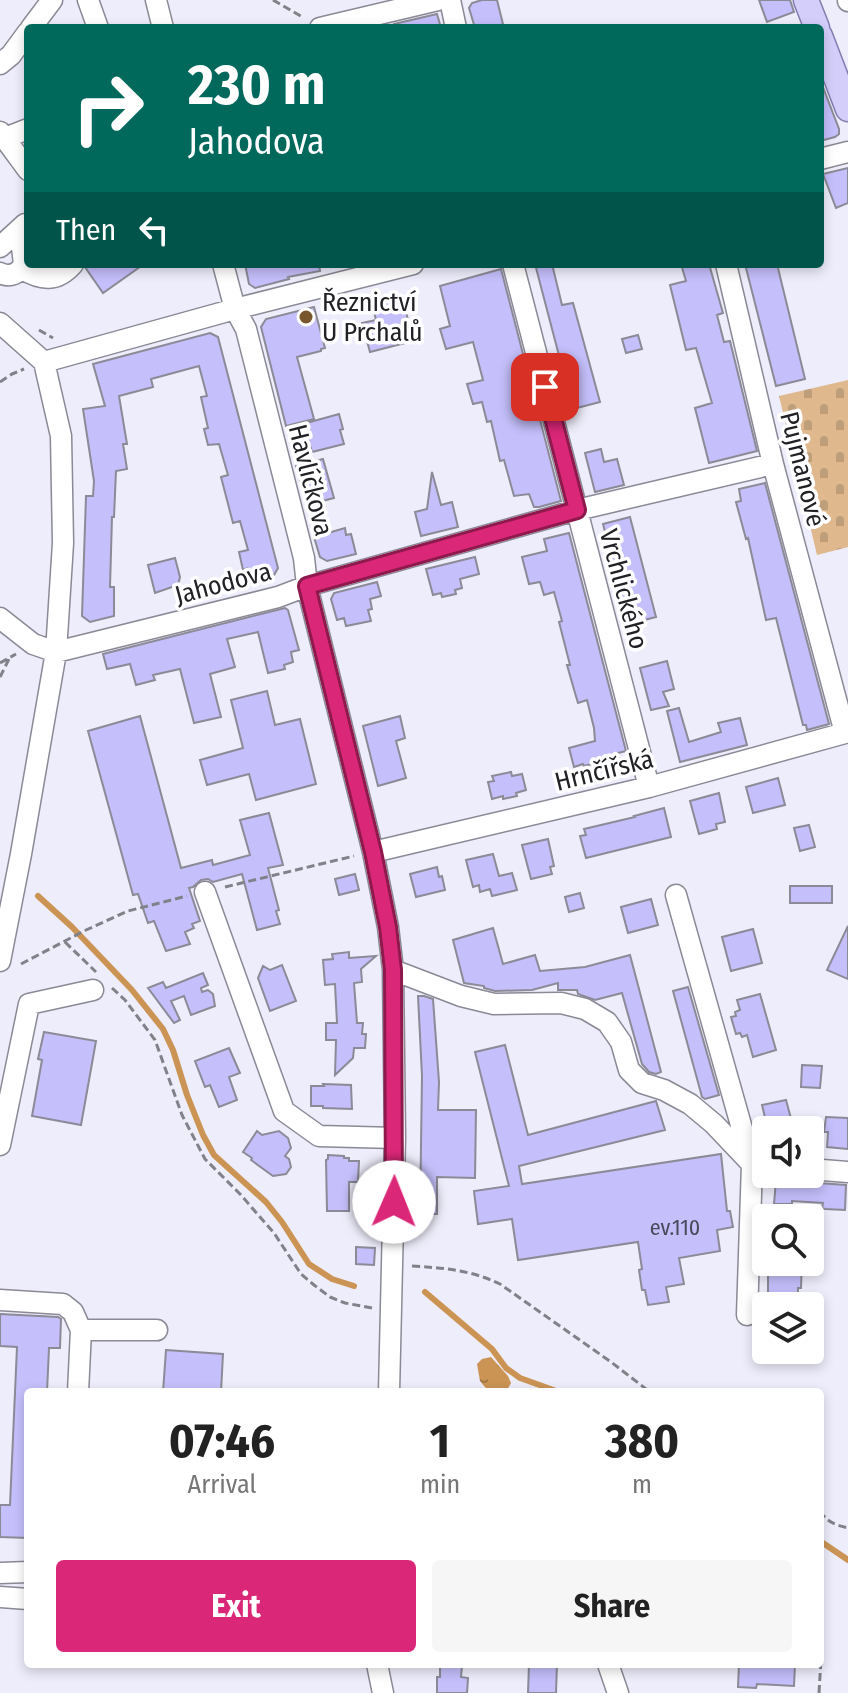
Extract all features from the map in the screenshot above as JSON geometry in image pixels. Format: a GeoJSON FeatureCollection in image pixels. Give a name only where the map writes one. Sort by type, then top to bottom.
{"type":"FeatureCollection","features":[{"type":"Feature","properties":{"kind":"main road"},"geometry":{"type":"LineString","coordinates":[[806,0],[815,24]]}},
{"type":"Feature","properties":{"kind":"main road"},"geometry":{"type":"LineString","coordinates":[[824,46],[848,109]]}},
{"type":"Feature","properties":{"kind":"street"},"geometry":{"type":"LineString","coordinates":[[34,24],[52,0]]}},
{"type":"Feature","properties":{"kind":"street"},"geometry":{"type":"LineString","coordinates":[[88,0],[97,24]]}},
{"type":"Feature","properties":{"kind":"street"},"geometry":{"type":"LineString","coordinates":[[156,0],[162,24]]}},
{"type":"Feature","properties":{"kind":"street"},"geometry":{"type":"LineString","coordinates":[[337,24],[438,0]]}},
{"type":"Feature","properties":{"kind":"street"},"geometry":{"type":"LineString","coordinates":[[450,0],[455,24]]}},
{"type":"Feature","properties":{"kind":"street"},"geometry":{"type":"LineString","coordinates":[[0,64],[24,37]]}},
{"type":"Feature","properties":{"kind":"street"},"geometry":{"type":"LineString","coordinates":[[24,130],[2,135],[24,165]]}},
{"type":"Feature","properties":{"kind":"street"},"geometry":{"type":"LineString","coordinates":[[824,158],[848,152]]}},
{"type":"Feature","properties":{"kind":"street"},"geometry":{"type":"LineString","coordinates":[[0,247],[24,225]]}},
{"type":"Feature","properties":{"kind":"street"},"geometry":{"type":"LineString","coordinates":[[0,273],[14,275],[22,269],[21,239],[24,228]]}},
{"type":"Feature","properties":{"kind":"street"},"geometry":{"type":"LineString","coordinates":[[22,269],[48,278],[63,274],[69,268]]}},
{"type":"Feature","properties":{"kind":"street","name":"Havlíčkova"},"geometry":{"type":"LineString","coordinates":[[224,268],[235,309],[246,329],[304,558],[307,586],[373,852],[388,927],[393,970],[395,1138],[389,1388]]}},
{"type":"Feature","properties":{"kind":"street"},"geometry":{"type":"LineString","coordinates":[[37,366],[235,309],[397,268]]}},
{"type":"Feature","properties":{"kind":"street","name":"Vrchlického"},"geometry":{"type":"LineString","coordinates":[[514,268],[649,787]]}},
{"type":"Feature","properties":{"kind":"street","name":"Pujmanové"},"geometry":{"type":"LineString","coordinates":[[727,268],[773,464],[845,733]]}},
{"type":"Feature","properties":{"kind":"street"},"geometry":{"type":"LineString","coordinates":[[0,323],[37,366],[61,436],[63,543],[56,652],[21,854],[8,964]]}},
{"type":"Feature","properties":{"kind":"street","name":"Jahodova"},"geometry":{"type":"LineString","coordinates":[[56,652],[278,597],[307,586],[577,510],[773,464]]}},
{"type":"Feature","properties":{"kind":"street"},"geometry":{"type":"LineString","coordinates":[[0,618],[33,644],[56,652]]}},
{"type":"Feature","properties":{"kind":"street","name":"Hrnčířská"},"geometry":{"type":"LineString","coordinates":[[373,852],[649,787],[845,733]]}},
{"type":"Feature","properties":{"kind":"street"},"geometry":{"type":"LineString","coordinates":[[205,892],[284,1111],[319,1136],[395,1138]]}},
{"type":"Feature","properties":{"kind":"street"},"geometry":{"type":"LineString","coordinates":[[676,895],[752,1142]]}},
{"type":"Feature","properties":{"kind":"street"},"geometry":{"type":"LineString","coordinates":[[393,970],[461,996],[494,1004],[561,1003],[585,1009],[607,1022],[621,1042],[629,1070],[642,1083],[664,1090],[690,1104],[752,1159]]}},
{"type":"Feature","properties":{"kind":"street"},"geometry":{"type":"LineString","coordinates":[[0,1145],[29,1004],[93,990]]}},
{"type":"Feature","properties":{"kind":"street"},"geometry":{"type":"LineString","coordinates":[[824,1170],[848,1172]]}},
{"type":"Feature","properties":{"kind":"street"},"geometry":{"type":"LineString","coordinates":[[747,1315],[757,1188]]}},
{"type":"Feature","properties":{"kind":"street"},"geometry":{"type":"LineString","coordinates":[[0,1300],[63,1304],[73,1312],[81,1330],[78,1388]]}},
{"type":"Feature","properties":{"kind":"street"},"geometry":{"type":"LineString","coordinates":[[81,1330],[157,1330]]}},
{"type":"Feature","properties":{"kind":"street"},"geometry":{"type":"LineString","coordinates":[[0,1573],[24,1572]]}},
{"type":"Feature","properties":{"kind":"street"},"geometry":{"type":"LineString","coordinates":[[0,1597],[24,1599]]}},
{"type":"Feature","properties":{"kind":"street"},"geometry":{"type":"LineString","coordinates":[[378,1668],[383,1693]]}},
{"type":"Feature","properties":{"kind":"street"},"geometry":{"type":"LineString","coordinates":[[609,1668],[618,1693]]}},
{"type":"Feature","properties":{"kind":"path"},"geometry":{"type":"LineString","coordinates":[[273,0],[313,24]]}},
{"type":"Feature","properties":{"kind":"path"},"geometry":{"type":"LineString","coordinates":[[0,382],[27,367],[37,366]]}},
{"type":"Feature","properties":{"kind":"path"},"geometry":{"type":"LineString","coordinates":[[0,663],[10,657],[0,677]]}},
{"type":"Feature","properties":{"kind":"path"},"geometry":{"type":"LineString","coordinates":[[8,964],[65,942],[128,911],[373,852]]}},
{"type":"Feature","properties":{"kind":"path"},"geometry":{"type":"LineString","coordinates":[[65,942],[125,1000],[141,1020],[155,1040],[182,1115],[205,1159],[274,1233],[301,1274],[330,1297],[392,1312]]}},
{"type":"Feature","properties":{"kind":"path"},"geometry":{"type":"LineString","coordinates":[[393,1265],[452,1268],[481,1275],[500,1284],[645,1388]]}},
{"type":"Feature","properties":{"kind":"path"},"geometry":{"type":"LineString","coordinates":[[824,1518],[848,1528]]}},
{"type":"Feature","properties":{"kind":"path"},"geometry":{"type":"LineString","coordinates":[[819,1693],[820,1668]]}},
{"type":"Feature","properties":{"kind":"green space"},"geometry":{"type":"Polygon","coordinates":[[[848,380],[848,547],[817,555],[779,396],[848,380]]]}},
{"type":"Feature","properties":{"kind":"water"},"geometry":{"type":"Polygon","coordinates":[[[491,1357],[508,1376],[511,1383],[508,1388],[486,1388],[480,1381],[477,1364],[491,1357]]]}},
{"type":"Feature","properties":{"kind":"building"},"geometry":{"type":"Polygon","coordinates":[[[497,0],[503,24],[474,24],[469,8],[472,3],[497,0]]]}},
{"type":"Feature","properties":{"kind":"building"},"geometry":{"type":"Polygon","coordinates":[[[759,0],[790,0],[794,12],[767,22],[759,0]]]}},
{"type":"Feature","properties":{"kind":"building"},"geometry":{"type":"Polygon","coordinates":[[[437,14],[440,24],[394,24],[437,14]]]}},
{"type":"Feature","properties":{"kind":"building"},"geometry":{"type":"Polygon","coordinates":[[[824,90],[839,129],[835,137],[824,140],[824,90]]]}},
{"type":"Feature","properties":{"kind":"building"},"geometry":{"type":"Polygon","coordinates":[[[848,168],[848,203],[836,208],[824,174],[848,168]]]}},
{"type":"Feature","properties":{"kind":"building"},"geometry":{"type":"Polygon","coordinates":[[[86,268],[138,268],[103,293],[86,268]]]}},
{"type":"Feature","properties":{"kind":"building"},"geometry":{"type":"Polygon","coordinates":[[[246,268],[320,268],[320,271],[255,288],[249,284],[246,268]]]}},
{"type":"Feature","properties":{"kind":"building"},"geometry":{"type":"Polygon","coordinates":[[[536,268],[553,268],[562,305],[573,303],[600,402],[573,409],[536,268]]]}},
{"type":"Feature","properties":{"kind":"building"},"geometry":{"type":"Polygon","coordinates":[[[682,268],[710,268],[723,313],[717,315],[724,342],[730,341],[757,451],[709,463],[695,408],[712,403],[696,348],[686,350],[670,285],[686,281],[682,268]]]}},
{"type":"Feature","properties":{"kind":"building"},"geometry":{"type":"Polygon","coordinates":[[[746,268],[778,268],[805,379],[776,386],[746,268]]]}},
{"type":"Feature","properties":{"kind":"building"},"geometry":{"type":"Polygon","coordinates":[[[501,269],[561,501],[539,507],[534,507],[529,494],[514,496],[504,460],[500,461],[491,421],[487,422],[482,402],[473,404],[467,384],[483,380],[473,342],[446,349],[440,329],[450,326],[440,286],[501,269]]]}},
{"type":"Feature","properties":{"kind":"building"},"geometry":{"type":"Polygon","coordinates":[[[402,295],[413,341],[370,352],[362,323],[376,320],[372,303],[402,295]]]}},
{"type":"Feature","properties":{"kind":"building"},"geometry":{"type":"Polygon","coordinates":[[[314,307],[325,348],[297,357],[314,419],[286,426],[261,327],[266,319],[314,307]]]}},
{"type":"Feature","properties":{"kind":"building"},"geometry":{"type":"Polygon","coordinates":[[[210,333],[218,337],[278,568],[274,575],[251,580],[248,568],[243,570],[239,552],[248,550],[240,521],[233,523],[221,477],[228,475],[219,444],[208,445],[204,429],[208,428],[201,397],[207,396],[199,366],[151,379],[153,387],[119,396],[127,444],[123,444],[127,469],[116,471],[110,587],[114,587],[114,616],[90,622],[82,616],[86,496],[93,496],[94,481],[83,409],[105,406],[93,364],[210,333]]]}},
{"type":"Feature","properties":{"kind":"building"},"geometry":{"type":"Polygon","coordinates":[[[638,335],[642,349],[626,353],[622,339],[638,335]]]}},
{"type":"Feature","properties":{"kind":"building"},"geometry":{"type":"Polygon","coordinates":[[[339,414],[344,444],[312,452],[303,424],[339,414]]]}},
{"type":"Feature","properties":{"kind":"building"},"geometry":{"type":"Polygon","coordinates":[[[601,449],[604,462],[617,459],[624,485],[595,492],[585,453],[601,449]]]}},
{"type":"Feature","properties":{"kind":"building"},"geometry":{"type":"Polygon","coordinates":[[[323,459],[334,498],[307,505],[296,466],[323,459]]]}},
{"type":"Feature","properties":{"kind":"building"},"geometry":{"type":"Polygon","coordinates":[[[432,472],[441,505],[452,502],[458,527],[421,536],[415,512],[427,509],[432,472]]]}},
{"type":"Feature","properties":{"kind":"building"},"geometry":{"type":"Polygon","coordinates":[[[765,483],[829,724],[807,730],[803,725],[776,618],[766,620],[748,538],[736,502],[741,501],[739,489],[765,483]]]}},
{"type":"Feature","properties":{"kind":"building"},"geometry":{"type":"Polygon","coordinates":[[[630,517],[656,617],[629,624],[603,524],[630,517]]]}},
{"type":"Feature","properties":{"kind":"building"},"geometry":{"type":"Polygon","coordinates":[[[345,528],[346,535],[351,534],[356,554],[327,561],[320,557],[314,537],[345,528]]]}},
{"type":"Feature","properties":{"kind":"building"},"geometry":{"type":"Polygon","coordinates":[[[569,533],[626,751],[618,753],[619,757],[574,767],[569,748],[595,741],[594,728],[587,700],[578,703],[575,693],[554,592],[544,595],[540,582],[529,584],[522,557],[547,551],[544,539],[569,533]]]}},
{"type":"Feature","properties":{"kind":"building"},"geometry":{"type":"Polygon","coordinates":[[[475,557],[479,574],[460,579],[462,588],[455,590],[456,594],[433,595],[426,569],[475,557]]]}},
{"type":"Feature","properties":{"kind":"building"},"geometry":{"type":"Polygon","coordinates":[[[175,558],[180,577],[178,585],[155,593],[148,565],[175,558]]]}},
{"type":"Feature","properties":{"kind":"building"},"geometry":{"type":"Polygon","coordinates":[[[377,582],[381,596],[370,599],[372,609],[368,610],[371,621],[346,626],[344,618],[337,620],[331,599],[334,593],[377,582]]]}},
{"type":"Feature","properties":{"kind":"building"},"geometry":{"type":"Polygon","coordinates":[[[285,608],[299,650],[291,652],[293,662],[284,665],[285,669],[268,673],[258,632],[227,639],[235,667],[210,674],[221,717],[194,723],[180,669],[153,675],[155,680],[136,685],[130,664],[107,669],[103,654],[285,608]]]}},
{"type":"Feature","properties":{"kind":"building"},"geometry":{"type":"Polygon","coordinates":[[[667,661],[674,689],[663,692],[669,706],[651,710],[640,668],[667,661]]]}},
{"type":"Feature","properties":{"kind":"building"},"geometry":{"type":"Polygon","coordinates":[[[267,691],[275,725],[300,719],[316,784],[256,800],[249,774],[207,785],[200,760],[243,748],[231,700],[267,691]]]}},
{"type":"Feature","properties":{"kind":"building"},"geometry":{"type":"Polygon","coordinates":[[[679,708],[689,742],[721,732],[718,723],[740,718],[747,745],[680,762],[667,711],[679,708]]]}},
{"type":"Feature","properties":{"kind":"building"},"geometry":{"type":"Polygon","coordinates":[[[140,716],[181,868],[212,860],[213,865],[250,855],[240,820],[269,813],[283,865],[268,868],[280,924],[257,930],[242,874],[213,882],[201,880],[189,888],[200,921],[185,932],[190,944],[166,951],[154,921],[148,923],[138,894],[133,895],[88,731],[140,716]]]}},
{"type":"Feature","properties":{"kind":"building"},"geometry":{"type":"Polygon","coordinates":[[[400,716],[405,738],[396,741],[406,778],[378,786],[363,726],[400,716]]]}},
{"type":"Feature","properties":{"kind":"building"},"geometry":{"type":"Polygon","coordinates":[[[511,772],[512,776],[522,774],[526,790],[516,793],[517,796],[492,799],[488,782],[494,781],[492,776],[511,772]]]}},
{"type":"Feature","properties":{"kind":"building"},"geometry":{"type":"Polygon","coordinates":[[[778,778],[785,805],[753,813],[746,787],[778,778]]]}},
{"type":"Feature","properties":{"kind":"building"},"geometry":{"type":"Polygon","coordinates":[[[719,793],[725,822],[716,824],[717,829],[699,834],[690,801],[719,793]]]}},
{"type":"Feature","properties":{"kind":"building"},"geometry":{"type":"Polygon","coordinates":[[[664,808],[671,837],[586,858],[580,836],[586,835],[584,829],[664,808]]]}},
{"type":"Feature","properties":{"kind":"building"},"geometry":{"type":"Polygon","coordinates":[[[809,825],[815,847],[800,851],[794,828],[809,825]]]}},
{"type":"Feature","properties":{"kind":"building"},"geometry":{"type":"Polygon","coordinates":[[[548,839],[554,866],[550,867],[552,874],[531,879],[522,845],[548,839]]]}},
{"type":"Feature","properties":{"kind":"building"},"geometry":{"type":"Polygon","coordinates":[[[493,854],[499,876],[512,873],[517,890],[492,896],[490,889],[480,892],[479,885],[473,887],[466,860],[493,854]]]}},
{"type":"Feature","properties":{"kind":"building"},"geometry":{"type":"Polygon","coordinates":[[[437,867],[445,890],[416,897],[410,874],[437,867]]]}},
{"type":"Feature","properties":{"kind":"building"},"geometry":{"type":"Polygon","coordinates":[[[355,874],[359,890],[339,895],[335,879],[355,874]]]}},
{"type":"Feature","properties":{"kind":"building"},"geometry":{"type":"Polygon","coordinates":[[[790,886],[832,886],[832,903],[790,903],[790,886]]]}},
{"type":"Feature","properties":{"kind":"building"},"geometry":{"type":"Polygon","coordinates":[[[580,893],[584,908],[569,912],[565,897],[580,893]]]}},
{"type":"Feature","properties":{"kind":"building"},"geometry":{"type":"Polygon","coordinates":[[[651,899],[658,925],[628,933],[621,907],[651,899]]]}},
{"type":"Feature","properties":{"kind":"building"},"geometry":{"type":"Polygon","coordinates":[[[848,926],[848,979],[827,970],[848,926]]]}},
{"type":"Feature","properties":{"kind":"building"},"geometry":{"type":"Polygon","coordinates":[[[493,928],[503,964],[535,955],[540,971],[585,967],[630,955],[661,1072],[649,1072],[642,1064],[622,993],[595,1000],[578,994],[577,990],[558,990],[558,983],[532,990],[495,991],[464,983],[453,940],[493,928]]]}},
{"type":"Feature","properties":{"kind":"building"},"geometry":{"type":"Polygon","coordinates":[[[753,929],[762,963],[731,971],[722,937],[753,929]]]}},
{"type":"Feature","properties":{"kind":"building"},"geometry":{"type":"Polygon","coordinates":[[[349,952],[349,958],[376,956],[361,969],[362,982],[354,983],[357,1023],[363,1023],[365,1048],[354,1048],[353,1058],[335,1075],[336,1040],[326,1040],[326,1023],[337,1023],[335,984],[325,985],[323,960],[333,959],[332,954],[349,952]]]}},
{"type":"Feature","properties":{"kind":"building"},"geometry":{"type":"Polygon","coordinates":[[[282,965],[296,1001],[270,1011],[258,978],[263,966],[270,970],[282,965]]]}},
{"type":"Feature","properties":{"kind":"building"},"geometry":{"type":"Polygon","coordinates":[[[203,973],[208,985],[201,988],[202,992],[208,990],[213,994],[215,1006],[191,1015],[184,996],[171,1001],[180,1020],[174,1023],[148,988],[163,982],[166,988],[203,973]]]}},
{"type":"Feature","properties":{"kind":"building"},"geometry":{"type":"Polygon","coordinates":[[[688,987],[719,1095],[705,1099],[673,991],[688,987]]]}},
{"type":"Feature","properties":{"kind":"building"},"geometry":{"type":"Polygon","coordinates":[[[760,994],[776,1050],[753,1057],[747,1035],[742,1037],[740,1033],[736,1034],[731,1017],[740,1010],[737,1000],[760,994]]]}},
{"type":"Feature","properties":{"kind":"building"},"geometry":{"type":"Polygon","coordinates":[[[418,996],[433,999],[438,1110],[476,1110],[475,1178],[437,1177],[437,1214],[420,1214],[422,1076],[418,996]]]}},
{"type":"Feature","properties":{"kind":"building"},"geometry":{"type":"Polygon","coordinates":[[[44,1032],[96,1041],[81,1125],[32,1116],[44,1032]]]}},
{"type":"Feature","properties":{"kind":"building"},"geometry":{"type":"Polygon","coordinates":[[[505,1045],[528,1135],[656,1101],[665,1130],[519,1166],[522,1184],[721,1154],[727,1211],[730,1211],[733,1227],[717,1230],[720,1251],[679,1258],[684,1284],[666,1287],[669,1302],[648,1305],[645,1290],[642,1290],[638,1242],[518,1260],[512,1219],[478,1224],[474,1191],[509,1186],[475,1052],[505,1045]]]}},
{"type":"Feature","properties":{"kind":"building"},"geometry":{"type":"Polygon","coordinates":[[[229,1048],[240,1073],[229,1077],[237,1100],[219,1107],[210,1085],[205,1087],[195,1061],[229,1048]]]}},
{"type":"Feature","properties":{"kind":"building"},"geometry":{"type":"Polygon","coordinates":[[[802,1065],[822,1066],[820,1088],[801,1087],[802,1065]]]}},
{"type":"Feature","properties":{"kind":"building"},"geometry":{"type":"Polygon","coordinates":[[[351,1085],[352,1109],[311,1106],[311,1086],[351,1085]]]}},
{"type":"Feature","properties":{"kind":"building"},"geometry":{"type":"Polygon","coordinates":[[[786,1100],[790,1116],[765,1116],[762,1105],[786,1100]]]}},
{"type":"Feature","properties":{"kind":"building"},"geometry":{"type":"Polygon","coordinates":[[[826,1117],[848,1118],[848,1149],[827,1147],[828,1132],[824,1132],[826,1117]]]}},
{"type":"Feature","properties":{"kind":"building"},"geometry":{"type":"Polygon","coordinates":[[[257,1131],[262,1135],[279,1131],[288,1138],[291,1148],[285,1156],[291,1167],[286,1174],[273,1176],[243,1152],[257,1131]]]}},
{"type":"Feature","properties":{"kind":"building"},"geometry":{"type":"Polygon","coordinates":[[[328,1155],[359,1161],[358,1182],[349,1182],[349,1211],[327,1211],[328,1155]]]}},
{"type":"Feature","properties":{"kind":"building"},"geometry":{"type":"Polygon","coordinates":[[[824,1183],[846,1185],[845,1210],[825,1209],[823,1203],[792,1201],[792,1204],[774,1204],[775,1188],[824,1188],[824,1183]]]}},
{"type":"Feature","properties":{"kind":"building"},"geometry":{"type":"Polygon","coordinates":[[[356,1247],[375,1248],[374,1265],[356,1264],[356,1247]]]}},
{"type":"Feature","properties":{"kind":"building"},"geometry":{"type":"Polygon","coordinates":[[[768,1276],[801,1276],[798,1292],[768,1292],[768,1276]]]}},
{"type":"Feature","properties":{"kind":"building"},"geometry":{"type":"Polygon","coordinates":[[[0,1314],[61,1319],[60,1348],[49,1348],[47,1388],[24,1388],[24,1538],[0,1537],[0,1505],[10,1505],[17,1347],[0,1346],[0,1314]]]}},
{"type":"Feature","properties":{"kind":"building"},"geometry":{"type":"Polygon","coordinates":[[[166,1350],[223,1354],[221,1388],[163,1388],[166,1350]]]}},
{"type":"Feature","properties":{"kind":"building"},"geometry":{"type":"Polygon","coordinates":[[[440,1668],[462,1668],[461,1677],[468,1678],[467,1693],[437,1693],[437,1677],[440,1677],[440,1668]]]}},
{"type":"Feature","properties":{"kind":"building"},"geometry":{"type":"Polygon","coordinates":[[[529,1668],[557,1668],[556,1693],[528,1693],[529,1668]]]}},
{"type":"Feature","properties":{"kind":"building"},"geometry":{"type":"Polygon","coordinates":[[[739,1668],[795,1668],[794,1686],[757,1684],[756,1688],[738,1687],[739,1668]]]}},
{"type":"Feature","properties":{"kind":"waterway"},"geometry":{"type":"LineString","coordinates":[[38,896],[132,990],[163,1029],[203,1135],[214,1155],[266,1202],[309,1264],[332,1279],[354,1286]]}},
{"type":"Feature","properties":{"kind":"waterway"},"geometry":{"type":"LineString","coordinates":[[425,1292],[492,1349],[506,1368],[520,1378],[548,1388]]}},
{"type":"Feature","properties":{"kind":"waterway"},"geometry":{"type":"LineString","coordinates":[[824,1544],[848,1560]]}},
{"type":"Feature","properties":{"kind":"place","name":"Řeznictví U Prchalů"},"geometry":{"type":"Point","coordinates":[306,317]}},
{"type":"Feature","properties":{"kind":"route"},"geometry":{"type":"LineString","coordinates":[[394,1202],[393,970],[388,927],[373,852],[307,586],[577,510],[545,387]]}}]}
